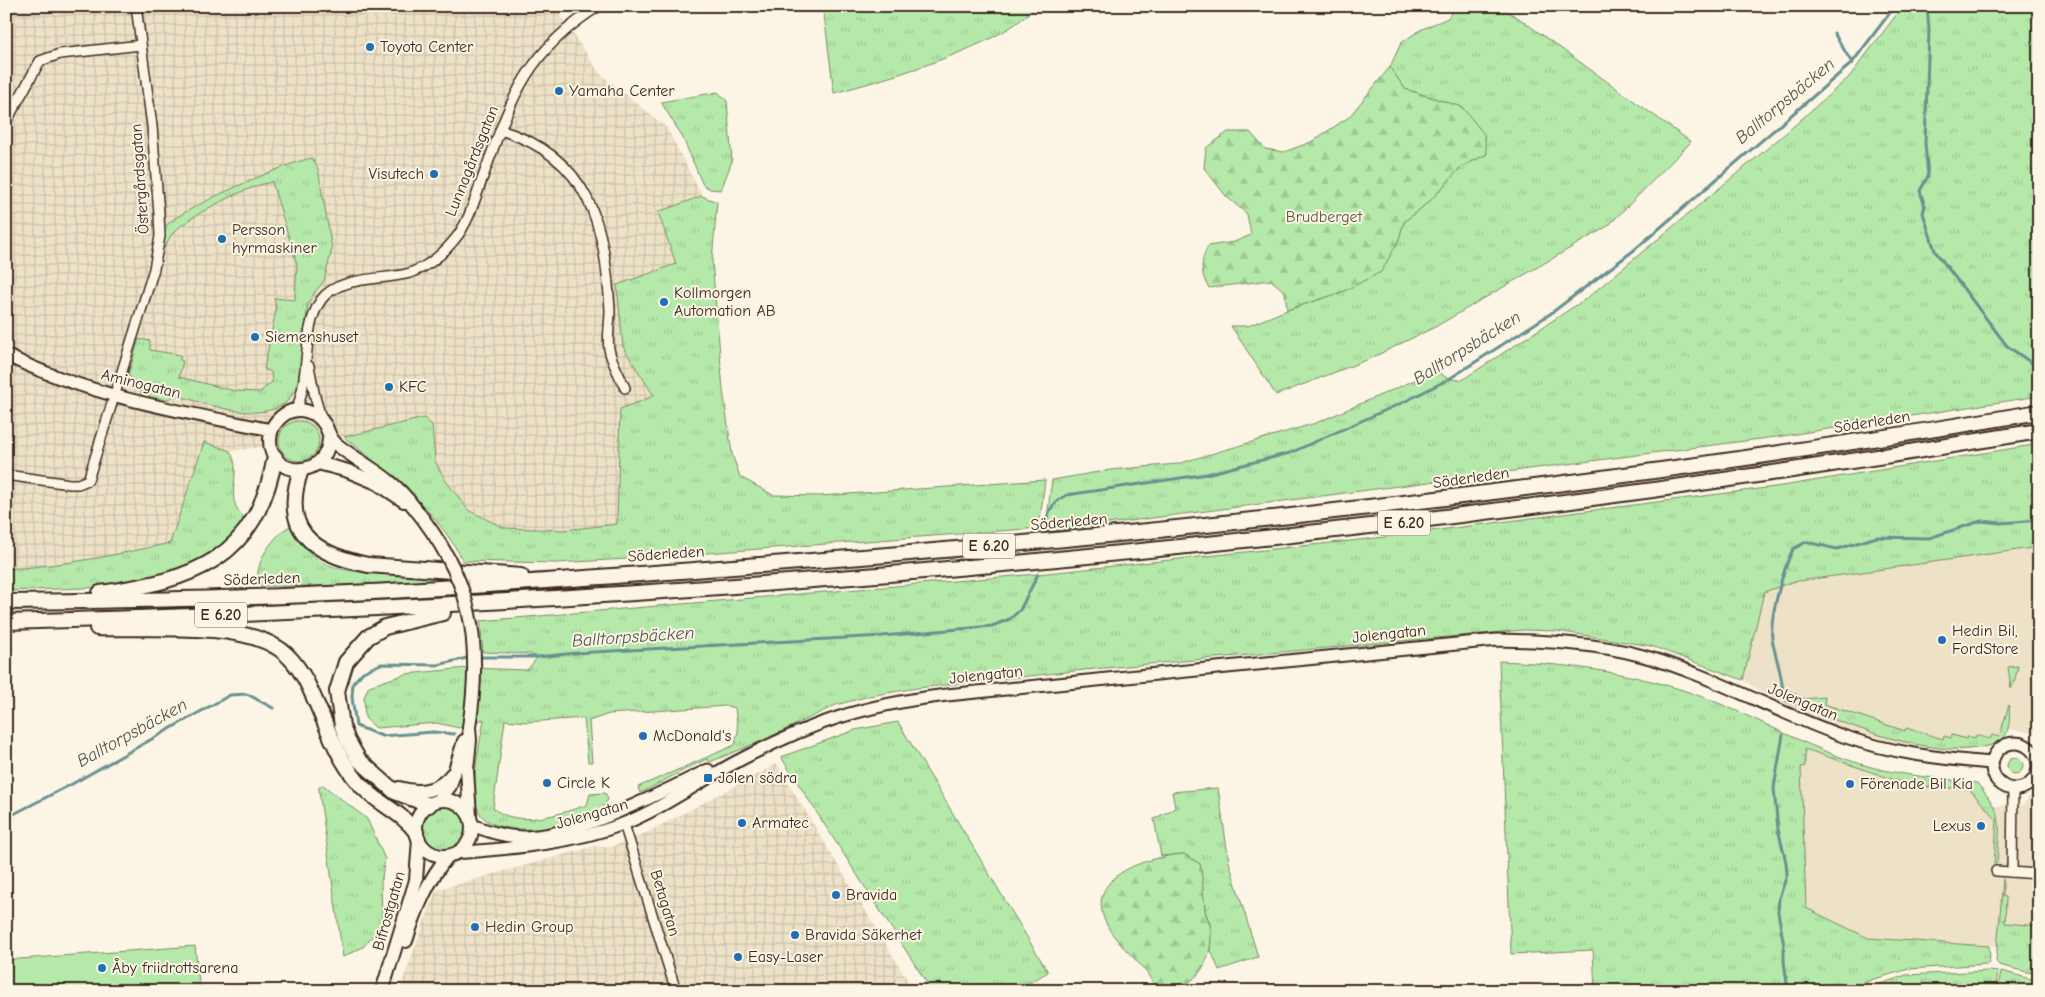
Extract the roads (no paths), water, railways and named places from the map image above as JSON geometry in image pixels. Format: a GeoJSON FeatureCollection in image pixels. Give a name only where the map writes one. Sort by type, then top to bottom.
{"type":"FeatureCollection","features":[{"type":"Feature","properties":{"kind":"highway","name":"Söderleden"},"geometry":{"type":"LineString","coordinates":[[6,602],[262,597],[568,579],[907,554],[1115,535],[1393,506],[1755,457],[2039,412]]}},
{"type":"Feature","properties":{"kind":"highway","name":"E 6.20"},"geometry":{"type":"LineString","coordinates":[[6,622],[339,611],[765,585],[910,573],[1335,531],[1758,475],[2039,431]]}},
{"type":"Feature","properties":{"kind":"highway"},"geometry":{"type":"LineString","coordinates":[[34,602],[127,589],[182,576],[211,562],[233,546],[253,523],[267,494],[275,457]]}},
{"type":"Feature","properties":{"kind":"highway"},"geometry":{"type":"LineString","coordinates":[[301,470],[294,500],[298,518],[306,538],[325,553],[346,561],[392,567],[568,579]]}},
{"type":"Feature","properties":{"kind":"highway"},"geometry":{"type":"LineString","coordinates":[[434,803],[401,795],[359,760],[345,733],[340,717],[337,691],[346,662],[368,637],[385,627],[484,603]]}},
{"type":"Feature","properties":{"kind":"highway"},"geometry":{"type":"LineString","coordinates":[[6,622],[99,628],[210,631],[234,633],[266,641],[278,648],[297,666],[311,691],[338,752],[352,775],[371,796],[407,821],[418,836]]}},
{"type":"Feature","properties":{"kind":"main road"},"geometry":{"type":"LineString","coordinates":[[296,410],[308,411],[322,421],[329,438],[326,454],[318,463],[301,470],[289,468],[275,457],[270,444],[272,430],[279,419],[296,410]]}},
{"type":"Feature","properties":{"kind":"main road"},"geometry":{"type":"LineString","coordinates":[[329,438],[384,475],[402,491],[444,548],[461,583],[471,618],[475,664],[467,770],[471,821]]}},
{"type":"Feature","properties":{"kind":"main road"},"geometry":{"type":"LineString","coordinates":[[318,463],[348,471],[377,483],[413,506]]}},
{"type":"Feature","properties":{"kind":"main road"},"geometry":{"type":"LineString","coordinates":[[434,803],[450,786],[469,727]]}},
{"type":"Feature","properties":{"kind":"main road"},"geometry":{"type":"LineString","coordinates":[[390,785],[413,792],[430,790],[444,783],[457,768]]}},
{"type":"Feature","properties":{"kind":"main road"},"geometry":{"type":"LineString","coordinates":[[434,803],[450,801],[460,805],[471,821]]}},
{"type":"Feature","properties":{"kind":"main road","name":"Bifrostgatan"},"geometry":{"type":"LineString","coordinates":[[382,991],[416,880],[418,820],[434,803]]}},
{"type":"Feature","properties":{"kind":"main road","name":"Bifrostgatan"},"geometry":{"type":"LineString","coordinates":[[391,991],[420,902],[434,874],[452,855],[469,842],[471,821]]}},
{"type":"Feature","properties":{"kind":"main road"},"geometry":{"type":"LineString","coordinates":[[418,836],[431,852],[452,855]]}},
{"type":"Feature","properties":{"kind":"street","name":"Östergårdsgatan"},"geometry":{"type":"LineString","coordinates":[[6,475],[70,484],[78,484],[88,480],[154,269],[160,236],[152,126],[136,6]]}},
{"type":"Feature","properties":{"kind":"street","name":"Lunnagårdsgatan"},"geometry":{"type":"LineString","coordinates":[[296,410],[302,394],[310,333],[316,311],[325,296],[334,289],[351,283],[410,272],[426,265],[446,250],[457,237],[468,215],[500,130],[523,79],[546,47],[570,25],[598,6]]}},
{"type":"Feature","properties":{"kind":"street"},"geometry":{"type":"LineString","coordinates":[[6,122],[40,61],[60,54],[142,45]]}},
{"type":"Feature","properties":{"kind":"street"},"geometry":{"type":"LineString","coordinates":[[500,130],[532,142],[559,161],[578,185],[594,211],[606,259],[610,312],[609,349],[625,388]]}},
{"type":"Feature","properties":{"kind":"street","name":"Aminogatan"},"geometry":{"type":"LineString","coordinates":[[6,355],[42,370],[115,395],[272,430]]}},
{"type":"Feature","properties":{"kind":"street","name":"Lunnagårdsgatan"},"geometry":{"type":"LineString","coordinates":[[308,358],[315,397],[322,421]]}},
{"type":"Feature","properties":{"kind":"street","name":"Jolengatan"},"geometry":{"type":"LineString","coordinates":[[452,855],[549,843],[585,836],[624,824],[645,815],[668,800],[778,740],[842,715],[912,700],[1497,640],[1576,644],[1640,655],[1678,667],[1844,736],[1927,757],[1992,763]]}},
{"type":"Feature","properties":{"kind":"street","name":"Jolengatan"},"geometry":{"type":"LineString","coordinates":[[471,821],[499,835],[525,837],[574,827],[619,810],[766,742],[778,740]]}},
{"type":"Feature","properties":{"kind":"street"},"geometry":{"type":"LineString","coordinates":[[2012,742],[2028,746],[2038,756],[2038,770],[2035,781],[2023,788],[2013,789],[2004,786],[1992,772],[1992,763],[1997,751],[2012,742]]}},
{"type":"Feature","properties":{"kind":"street"},"geometry":{"type":"LineString","coordinates":[[2012,872],[2013,789]]}},
{"type":"Feature","properties":{"kind":"street","name":"Betagatan"},"geometry":{"type":"LineString","coordinates":[[624,824],[676,991]]}},
{"type":"Feature","properties":{"kind":"street"},"geometry":{"type":"LineString","coordinates":[[1996,871],[2039,874]]}},
{"type":"Feature","properties":{"kind":"waterway","name":"Balltorpsbäcken"},"geometry":{"type":"LineString","coordinates":[[1045,532],[1050,510],[1056,502],[1067,495],[1207,474],[1290,453],[1408,400],[1449,379],[1550,314],[1633,251],[1852,63],[1895,6]]}},
{"type":"Feature","properties":{"kind":"waterway"},"geometry":{"type":"LineString","coordinates":[[1927,6],[1929,30],[1925,143],[1928,176],[1920,191],[1925,206],[1923,213],[1935,251],[2007,346],[2039,368]]}},
{"type":"Feature","properties":{"kind":"waterway"},"geometry":{"type":"LineString","coordinates":[[1834,33],[1852,63]]}},
{"type":"Feature","properties":{"kind":"waterway"},"geometry":{"type":"LineString","coordinates":[[1783,695],[1782,680],[1773,645],[1772,629],[1778,593],[1793,549],[1806,542],[1837,549],[1877,537],[1929,538],[1981,521],[2001,523],[2039,520]]}},
{"type":"Feature","properties":{"kind":"waterway","name":"Balltorpsbäcken"},"geometry":{"type":"LineString","coordinates":[[477,657],[538,657],[576,653],[883,636],[992,626],[1010,619],[1020,610],[1038,574]]}},
{"type":"Feature","properties":{"kind":"waterway","name":"Balltorpsbäcken"},"geometry":{"type":"LineString","coordinates":[[454,734],[433,732],[382,736],[356,726],[352,697],[353,683],[363,672],[381,664],[438,665],[471,657]]}},
{"type":"Feature","properties":{"kind":"waterway","name":"Balltorpsbäcken"},"geometry":{"type":"LineString","coordinates":[[6,818],[72,784],[230,695],[247,694],[273,708]]}},
{"type":"Feature","properties":{"kind":"waterway"},"geometry":{"type":"LineString","coordinates":[[1783,735],[1774,788],[1778,829],[1786,862],[1787,875],[1779,898],[1778,912],[1784,946],[1788,991]]}},
{"type":"Feature","properties":{"kind":"place","name":"Toyota Center"},"geometry":{"type":"Point","coordinates":[370,47]}},
{"type":"Feature","properties":{"kind":"place","name":"Yamaha Center"},"geometry":{"type":"Point","coordinates":[559,91]}},
{"type":"Feature","properties":{"kind":"place","name":"Visutech"},"geometry":{"type":"Point","coordinates":[434,174]}},
{"type":"Feature","properties":{"kind":"place","name":"Persson hyrmaskiner"},"geometry":{"type":"Point","coordinates":[222,239]}},
{"type":"Feature","properties":{"kind":"place","name":"Kollmorgen Automation AB"},"geometry":{"type":"Point","coordinates":[664,302]}},
{"type":"Feature","properties":{"kind":"place","name":"Siemenshuset"},"geometry":{"type":"Point","coordinates":[255,337]}},
{"type":"Feature","properties":{"kind":"place","name":"KFC"},"geometry":{"type":"Point","coordinates":[389,387]}},
{"type":"Feature","properties":{"kind":"place","name":"Hedin Bil, FordStore"},"geometry":{"type":"Point","coordinates":[1942,640]}},
{"type":"Feature","properties":{"kind":"place","name":"McDonald's"},"geometry":{"type":"Point","coordinates":[643,736]}},
{"type":"Feature","properties":{"kind":"place","name":"Jolen södra"},"geometry":{"type":"Point","coordinates":[708,778]}},
{"type":"Feature","properties":{"kind":"place","name":"Circle K"},"geometry":{"type":"Point","coordinates":[547,783]}},
{"type":"Feature","properties":{"kind":"place","name":"Förenade Bil Kia"},"geometry":{"type":"Point","coordinates":[1850,784]}},
{"type":"Feature","properties":{"kind":"place","name":"Armatec"},"geometry":{"type":"Point","coordinates":[742,823]}},
{"type":"Feature","properties":{"kind":"place","name":"Lexus"},"geometry":{"type":"Point","coordinates":[1981,826]}},
{"type":"Feature","properties":{"kind":"place","name":"Bravida"},"geometry":{"type":"Point","coordinates":[836,895]}},
{"type":"Feature","properties":{"kind":"place","name":"Hedin Group"},"geometry":{"type":"Point","coordinates":[475,927]}},
{"type":"Feature","properties":{"kind":"place","name":"Bravida Säkerhet"},"geometry":{"type":"Point","coordinates":[795,935]}},
{"type":"Feature","properties":{"kind":"place","name":"Easy-Laser"},"geometry":{"type":"Point","coordinates":[738,957]}},
{"type":"Feature","properties":{"kind":"place","name":"Åby friidrottsarena"},"geometry":{"type":"Point","coordinates":[102,968]}},
{"type":"Feature","properties":{"kind":"park label","name":"Brudberget"},"geometry":{"type":"Point","coordinates":[1324,217]}}]}
